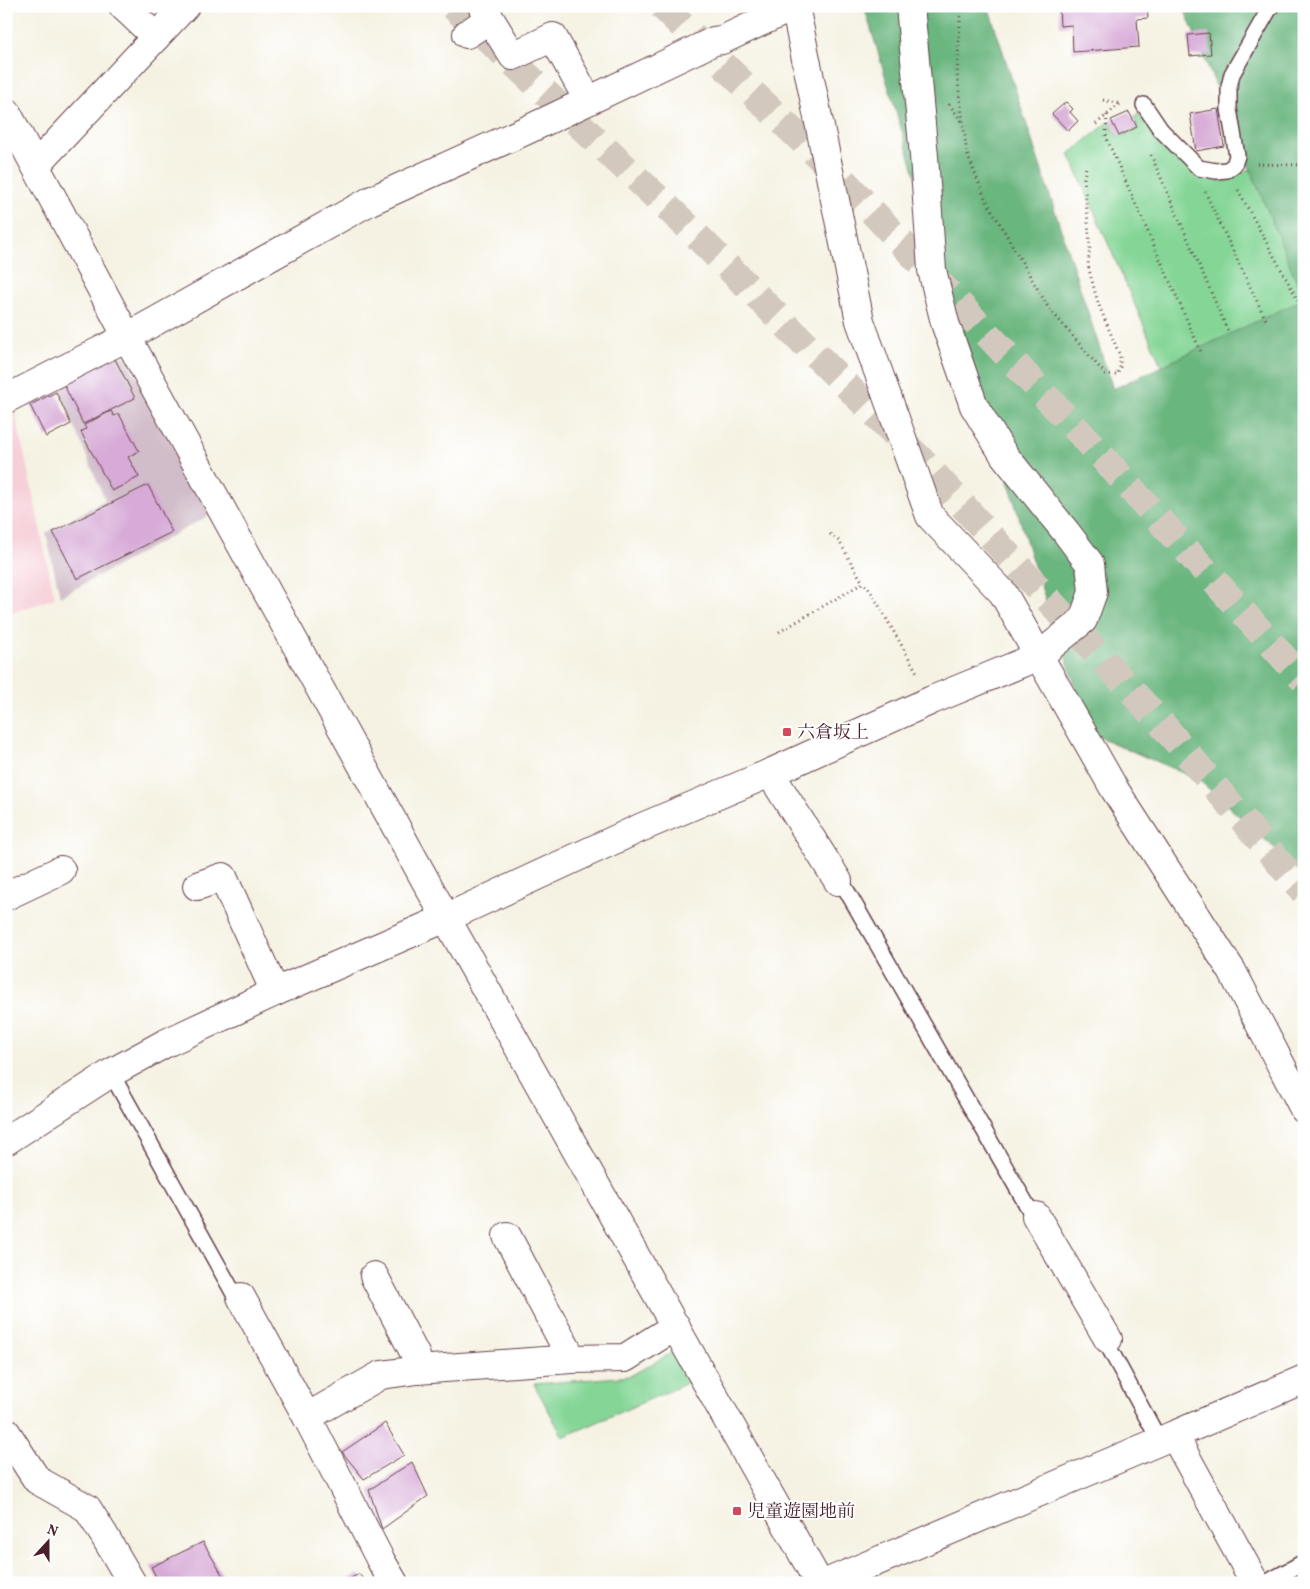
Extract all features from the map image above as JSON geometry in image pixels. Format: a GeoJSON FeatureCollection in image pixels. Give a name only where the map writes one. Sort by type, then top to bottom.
{"type":"FeatureCollection","features":[{"type":"Feature","properties":{"kind":"street"},"geometry":{"type":"LineString","coordinates":[[123,6],[156,37]]}},
{"type":"Feature","properties":{"kind":"street"},"geometry":{"type":"LineString","coordinates":[[36,165],[185,6]]}},
{"type":"Feature","properties":{"kind":"street"},"geometry":{"type":"LineString","coordinates":[[6,399],[127,336],[370,201],[527,130],[714,41],[722,40],[795,6],[860,320],[930,516],[1003,593],[1114,790],[1232,971],[1304,1110]]}},
{"type":"Feature","properties":{"kind":"street"},"geometry":{"type":"LineString","coordinates":[[6,1141],[111,1073],[164,1044],[275,992],[446,918],[640,828],[770,773],[932,700],[1039,656],[1083,620],[1093,592],[1090,564],[1004,455],[974,406],[945,324],[932,270],[910,6]]}},
{"type":"Feature","properties":{"kind":"street"},"geometry":{"type":"LineString","coordinates":[[467,34],[486,13],[513,56],[553,37],[588,100]]}},
{"type":"Feature","properties":{"kind":"street"},"geometry":{"type":"LineString","coordinates":[[6,111],[446,918],[819,1583]]}},
{"type":"Feature","properties":{"kind":"street"},"geometry":{"type":"LineString","coordinates":[[770,773],[838,881]]}},
{"type":"Feature","properties":{"kind":"street"},"geometry":{"type":"LineString","coordinates":[[6,896],[61,870]]}},
{"type":"Feature","properties":{"kind":"street"},"geometry":{"type":"LineString","coordinates":[[197,886],[224,877],[275,992]]}},
{"type":"Feature","properties":{"kind":"street"},"geometry":{"type":"LineString","coordinates":[[1036,1216],[1108,1339]]}},
{"type":"Feature","properties":{"kind":"street"},"geometry":{"type":"LineString","coordinates":[[507,1236],[572,1359]]}},
{"type":"Feature","properties":{"kind":"street"},"geometry":{"type":"LineString","coordinates":[[374,1276],[416,1356],[417,1370]]}},
{"type":"Feature","properties":{"kind":"street"},"geometry":{"type":"LineString","coordinates":[[241,1297],[307,1417],[394,1583]]}},
{"type":"Feature","properties":{"kind":"street"},"geometry":{"type":"LineString","coordinates":[[307,1417],[382,1375],[417,1370],[572,1359],[625,1358],[676,1326]]}},
{"type":"Feature","properties":{"kind":"street"},"geometry":{"type":"LineString","coordinates":[[826,1583],[1304,1379]]}},
{"type":"Feature","properties":{"kind":"street"},"geometry":{"type":"LineString","coordinates":[[6,1432],[38,1480],[86,1508],[132,1583]]}},
{"type":"Feature","properties":{"kind":"street"},"geometry":{"type":"LineString","coordinates":[[1166,1437],[1255,1583]]}},
{"type":"Feature","properties":{"kind":"lane"},"geometry":{"type":"LineString","coordinates":[[1148,111],[1161,130],[1199,168],[1216,171],[1231,165],[1237,156],[1229,109],[1232,74],[1271,6]]}},
{"type":"Feature","properties":{"kind":"lane"},"geometry":{"type":"LineString","coordinates":[[838,881],[844,886],[1032,1214],[1036,1216]]}},
{"type":"Feature","properties":{"kind":"lane"},"geometry":{"type":"LineString","coordinates":[[111,1073],[234,1294],[241,1297]]}},
{"type":"Feature","properties":{"kind":"lane"},"geometry":{"type":"LineString","coordinates":[[1108,1339],[1107,1344],[1166,1437]]}},
{"type":"Feature","properties":{"kind":"lane"},"geometry":{"type":"LineString","coordinates":[[1266,1583],[1304,1562]]}},
{"type":"Feature","properties":{"kind":"path"},"geometry":{"type":"LineString","coordinates":[[961,6],[957,74],[967,154],[985,198],[1048,307],[1105,374],[1117,375],[1120,367],[1120,356],[1098,303],[1088,266],[1090,245],[1084,178],[1086,166]]}},
{"type":"Feature","properties":{"kind":"path"},"geometry":{"type":"LineString","coordinates":[[1096,124],[1121,104]]}},
{"type":"Feature","properties":{"kind":"path"},"geometry":{"type":"LineString","coordinates":[[1148,111],[1141,132],[1228,331]]}},
{"type":"Feature","properties":{"kind":"path"},"geometry":{"type":"LineString","coordinates":[[1107,116],[1106,137],[1201,352]]}},
{"type":"Feature","properties":{"kind":"path"},"geometry":{"type":"LineString","coordinates":[[1300,304],[1231,165],[1304,166]]}},
{"type":"Feature","properties":{"kind":"path"},"geometry":{"type":"LineString","coordinates":[[1199,168],[1198,178],[1266,320]]}},
{"type":"Feature","properties":{"kind":"path"},"geometry":{"type":"LineString","coordinates":[[830,534],[839,541],[863,583],[870,590],[932,700]]}},
{"type":"Feature","properties":{"kind":"path"},"geometry":{"type":"LineString","coordinates":[[779,632],[863,583]]}},
{"type":"Feature","properties":{"kind":"shaded area"},"geometry":{"type":"Polygon","coordinates":[[[106,355],[126,357],[210,515],[60,597],[46,533],[105,500],[56,382],[106,355]]]}},
{"type":"Feature","properties":{"kind":"shaded area"},"geometry":{"type":"Polygon","coordinates":[[[14,406],[55,598],[6,615],[6,409],[14,406]]]}},
{"type":"Feature","properties":{"kind":"green space"},"geometry":{"type":"Polygon","coordinates":[[[864,6],[988,6],[1113,389],[1304,299],[1304,879],[1292,864],[1199,780],[1092,734],[1032,560],[864,6]]]}},
{"type":"Feature","properties":{"kind":"green space"},"geometry":{"type":"Polygon","coordinates":[[[1183,6],[1304,6],[1304,299],[1183,6]]]}},
{"type":"Feature","properties":{"kind":"green space"},"geometry":{"type":"Polygon","coordinates":[[[1139,114],[1144,122],[1161,134],[1208,177],[1220,181],[1246,170],[1304,169],[1304,318],[1168,381],[1069,154],[1110,121],[1118,137],[1138,128],[1134,117],[1139,114]]]}},
{"type":"Feature","properties":{"kind":"green space"},"geometry":{"type":"Polygon","coordinates":[[[673,1352],[692,1381],[563,1437],[534,1384],[630,1376],[673,1352]]]}},
{"type":"Feature","properties":{"kind":"building"},"geometry":{"type":"Polygon","coordinates":[[[1059,6],[1147,6],[1148,18],[1137,19],[1139,47],[1073,52],[1072,25],[1060,26],[1059,6]]]}},
{"type":"Feature","properties":{"kind":"building"},"geometry":{"type":"Polygon","coordinates":[[[1209,33],[1211,54],[1190,56],[1188,35],[1209,33]]]}},
{"type":"Feature","properties":{"kind":"building"},"geometry":{"type":"Polygon","coordinates":[[[1066,102],[1073,109],[1070,112],[1078,121],[1068,131],[1052,114],[1066,102]]]}},
{"type":"Feature","properties":{"kind":"building"},"geometry":{"type":"Polygon","coordinates":[[[1218,109],[1224,146],[1196,151],[1190,114],[1218,109]]]}},
{"type":"Feature","properties":{"kind":"building"},"geometry":{"type":"Polygon","coordinates":[[[1129,112],[1137,127],[1119,136],[1111,120],[1129,112]]]}},
{"type":"Feature","properties":{"kind":"building"},"geometry":{"type":"Polygon","coordinates":[[[115,359],[135,398],[83,424],[64,385],[115,359]]]}},
{"type":"Feature","properties":{"kind":"building"},"geometry":{"type":"Polygon","coordinates":[[[56,392],[71,424],[46,437],[30,405],[56,392]]]}},
{"type":"Feature","properties":{"kind":"building"},"geometry":{"type":"Polygon","coordinates":[[[111,411],[114,416],[119,414],[139,451],[128,457],[139,477],[112,491],[81,432],[86,429],[84,425],[111,411]]]}},
{"type":"Feature","properties":{"kind":"building"},"geometry":{"type":"Polygon","coordinates":[[[148,485],[172,532],[77,579],[53,532],[148,485]]]}},
{"type":"Feature","properties":{"kind":"building"},"geometry":{"type":"Polygon","coordinates":[[[385,1423],[404,1455],[364,1479],[342,1452],[385,1423]]]}},
{"type":"Feature","properties":{"kind":"building"},"geometry":{"type":"Polygon","coordinates":[[[412,1462],[428,1496],[382,1529],[369,1490],[412,1462]]]}},
{"type":"Feature","properties":{"kind":"building"},"geometry":{"type":"Polygon","coordinates":[[[203,1542],[227,1583],[159,1583],[151,1567],[203,1542]]]}},
{"type":"Feature","properties":{"kind":"building"},"geometry":{"type":"Polygon","coordinates":[[[359,1574],[366,1583],[341,1583],[359,1574]]]}},
{"type":"Feature","properties":{"kind":"tunnel"},"geometry":{"type":"LineString","coordinates":[[453,6],[684,223],[924,463],[1167,730],[1304,892]]}},
{"type":"Feature","properties":{"kind":"tunnel"},"geometry":{"type":"LineString","coordinates":[[662,6],[837,174],[1096,450],[1304,680]]}},
{"type":"Feature","properties":{"kind":"place","name":"六倉坂上"},"geometry":{"type":"Point","coordinates":[787,732]}},
{"type":"Feature","properties":{"kind":"place","name":"児童遊園地前"},"geometry":{"type":"Point","coordinates":[737,1511]}}]}
